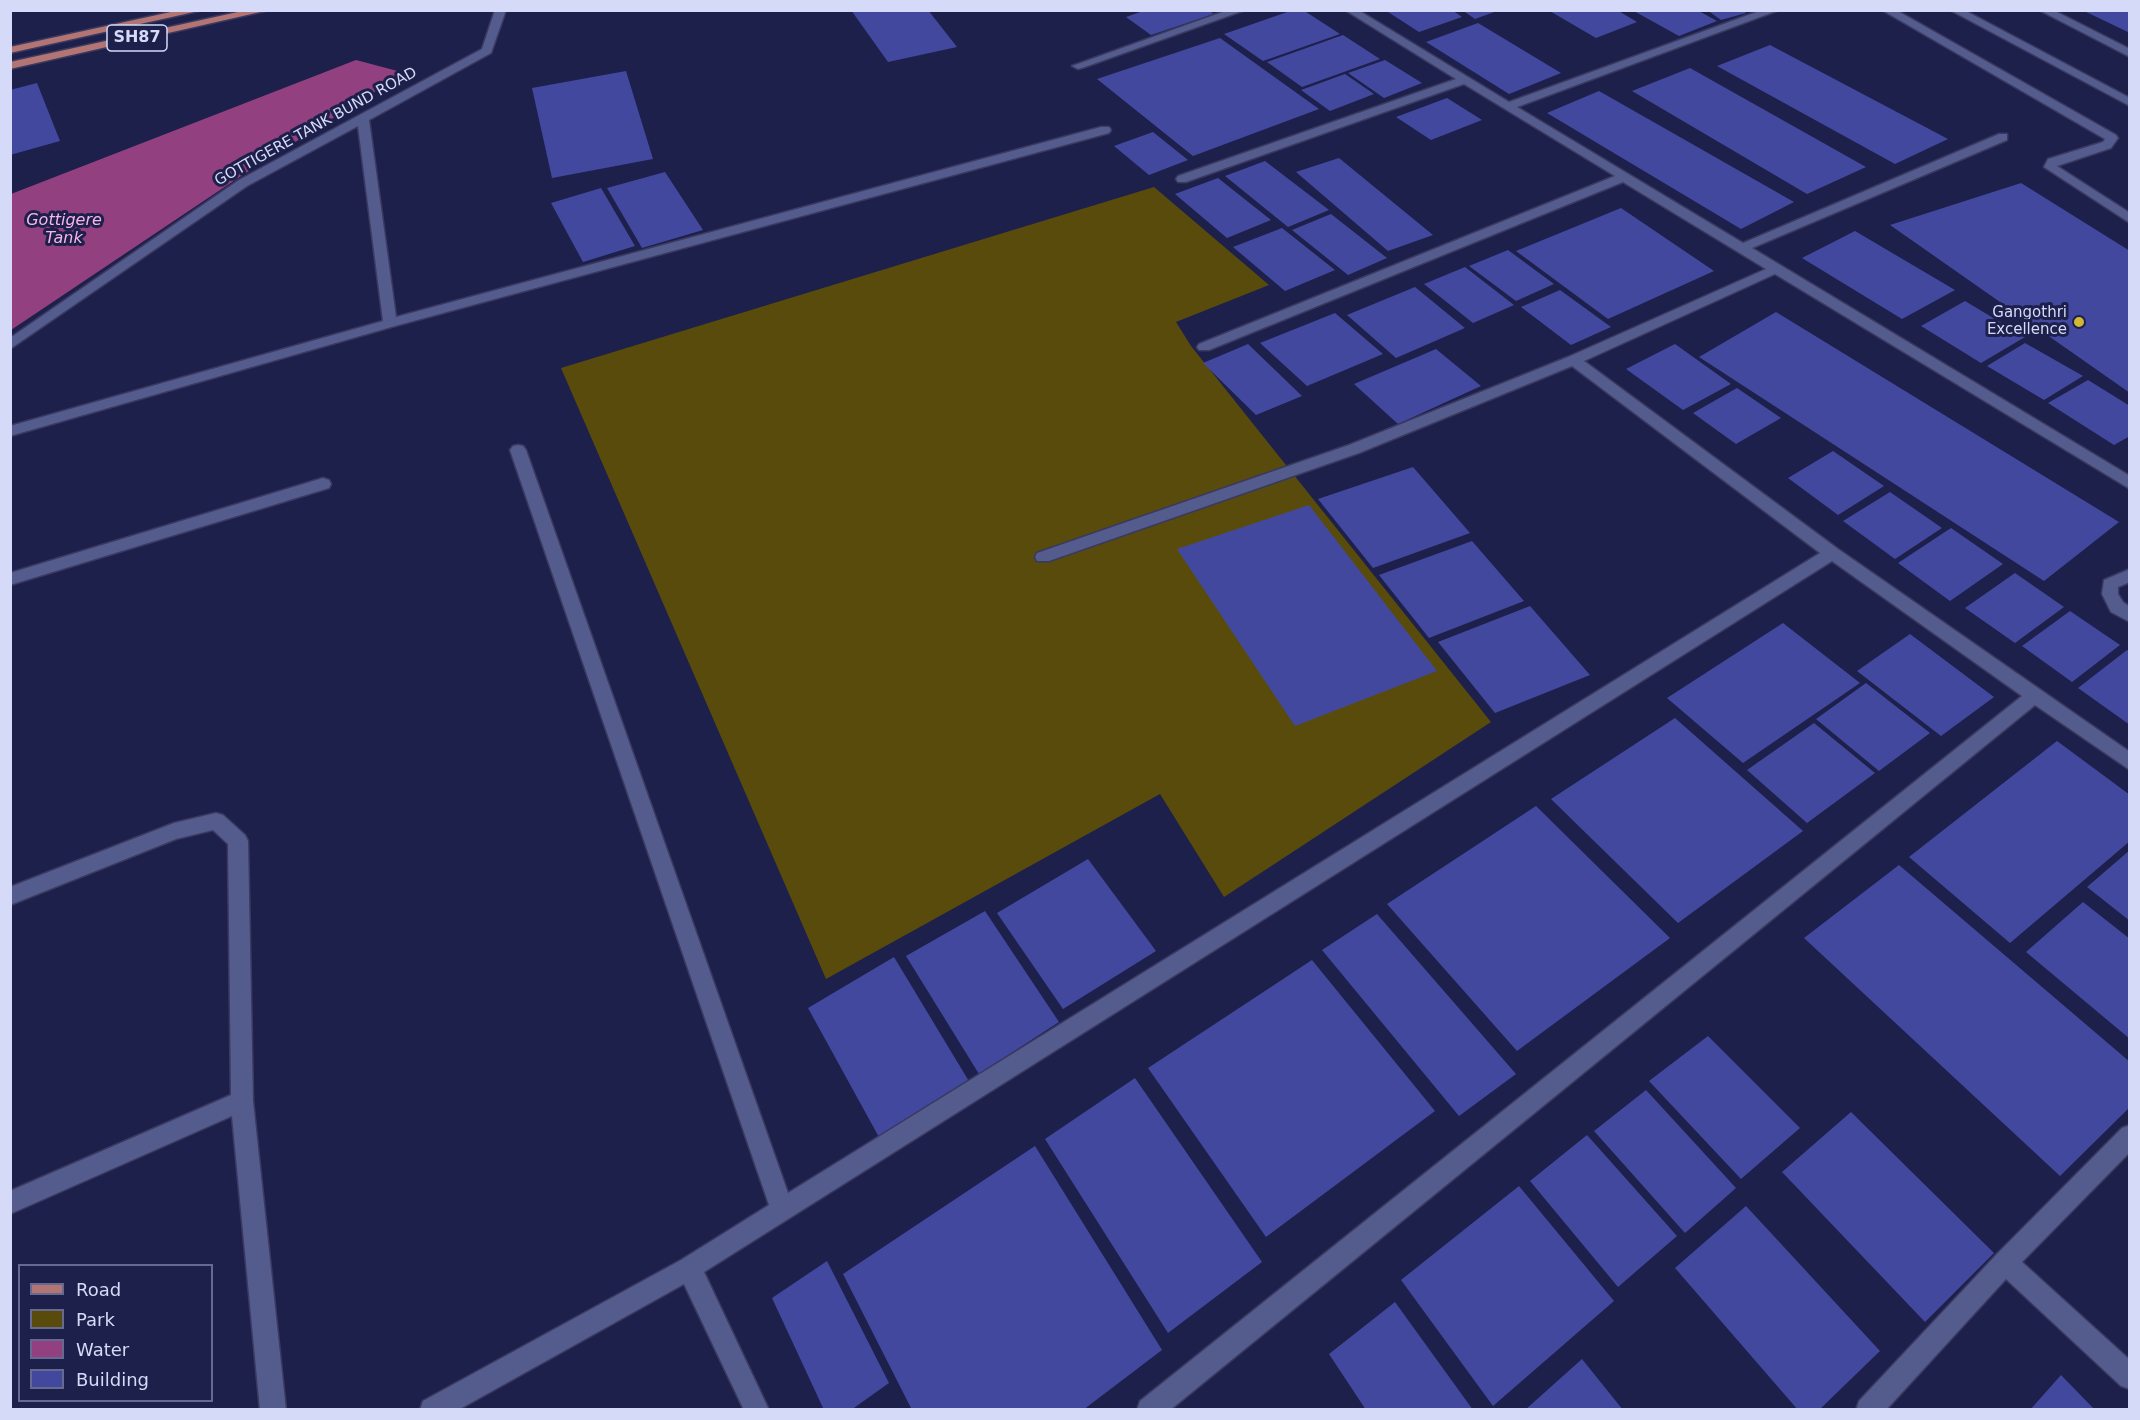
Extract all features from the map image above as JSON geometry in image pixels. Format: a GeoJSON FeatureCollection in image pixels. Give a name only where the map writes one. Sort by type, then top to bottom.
{"type":"FeatureCollection","features":[{"type":"Feature","properties":{"kind":"main road","name":"SH87"},"geometry":{"type":"LineString","coordinates":[[10,50],[198,10]]}},
{"type":"Feature","properties":{"kind":"main road","name":"SH87"},"geometry":{"type":"LineString","coordinates":[[10,66],[264,10]]}},
{"type":"Feature","properties":{"kind":"street","name":"GOTTIGERE TANK BUND ROAD"},"geometry":{"type":"LineString","coordinates":[[10,345],[243,183],[487,51],[501,10]]}},
{"type":"Feature","properties":{"kind":"street"},"geometry":{"type":"LineString","coordinates":[[1078,66],[1240,10]]}},
{"type":"Feature","properties":{"kind":"street"},"geometry":{"type":"LineString","coordinates":[[1350,10],[2130,484]]}},
{"type":"Feature","properties":{"kind":"street"},"geometry":{"type":"LineString","coordinates":[[1508,106],[1774,10]]}},
{"type":"Feature","properties":{"kind":"street"},"geometry":{"type":"LineString","coordinates":[[1887,10],[2112,138],[2107,145],[2052,162],[2050,167],[2130,219]]}},
{"type":"Feature","properties":{"kind":"street"},"geometry":{"type":"LineString","coordinates":[[2044,10],[2130,54]]}},
{"type":"Feature","properties":{"kind":"street"},"geometry":{"type":"LineString","coordinates":[[1958,11],[2130,103]]}},
{"type":"Feature","properties":{"kind":"street"},"geometry":{"type":"LineString","coordinates":[[1182,179],[1465,80]]}},
{"type":"Feature","properties":{"kind":"street"},"geometry":{"type":"LineString","coordinates":[[363,118],[390,323]]}},
{"type":"Feature","properties":{"kind":"street"},"geometry":{"type":"LineString","coordinates":[[10,431],[390,323],[1105,129]]}},
{"type":"Feature","properties":{"kind":"street"},"geometry":{"type":"LineString","coordinates":[[1741,248],[2003,137]]}},
{"type":"Feature","properties":{"kind":"street"},"geometry":{"type":"LineString","coordinates":[[1204,347],[1624,177]]}},
{"type":"Feature","properties":{"kind":"street"},"geometry":{"type":"LineString","coordinates":[[1043,557],[1354,449],[1573,360],[1776,269]]}},
{"type":"Feature","properties":{"kind":"street"},"geometry":{"type":"LineString","coordinates":[[1573,360],[1832,553],[2130,762]]}},
{"type":"Feature","properties":{"kind":"street"},"geometry":{"type":"LineString","coordinates":[[518,450],[782,1210]]}},
{"type":"Feature","properties":{"kind":"street"},"geometry":{"type":"LineString","coordinates":[[10,579],[323,484]]}},
{"type":"Feature","properties":{"kind":"street"},"geometry":{"type":"LineString","coordinates":[[432,1410],[468,1401],[689,1268],[1832,553]]}},
{"type":"Feature","properties":{"kind":"street"},"geometry":{"type":"LineString","coordinates":[[2130,575],[2110,584],[2110,594],[2117,607],[2130,616]]}},
{"type":"Feature","properties":{"kind":"street"},"geometry":{"type":"LineString","coordinates":[[1149,1410],[2035,695]]}},
{"type":"Feature","properties":{"kind":"street"},"geometry":{"type":"LineString","coordinates":[[10,896],[174,831],[216,821],[238,841],[242,1101],[273,1410]]}},
{"type":"Feature","properties":{"kind":"street"},"geometry":{"type":"LineString","coordinates":[[10,1203],[242,1101]]}},
{"type":"Feature","properties":{"kind":"street"},"geometry":{"type":"LineString","coordinates":[[1868,1410],[2005,1262],[2130,1136]]}},
{"type":"Feature","properties":{"kind":"street"},"geometry":{"type":"LineString","coordinates":[[2005,1262],[2130,1377]]}},
{"type":"Feature","properties":{"kind":"street"},"geometry":{"type":"LineString","coordinates":[[689,1268],[757,1410]]}},
{"type":"Feature","properties":{"kind":"green space"},"geometry":{"type":"Polygon","coordinates":[[[1154,187],[1269,285],[1176,322],[1191,346],[1491,722],[1224,897],[1160,794],[826,979],[561,368],[1154,187]]]}},
{"type":"Feature","properties":{"kind":"water","name":"Gottigere Tank"},"geometry":{"type":"Polygon","coordinates":[[[356,60],[405,73],[238,178],[11,330],[11,194],[356,60]]]}},
{"type":"Feature","properties":{"kind":"building"},"geometry":{"type":"Polygon","coordinates":[[[851,10],[928,10],[957,47],[888,62],[851,10]]]}},
{"type":"Feature","properties":{"kind":"building"},"geometry":{"type":"Polygon","coordinates":[[[1146,10],[1208,10],[1214,14],[1151,35],[1126,17],[1146,10]]]}},
{"type":"Feature","properties":{"kind":"building"},"geometry":{"type":"Polygon","coordinates":[[[1293,10],[1303,10],[1340,34],[1263,61],[1224,34],[1293,10]]]}},
{"type":"Feature","properties":{"kind":"building"},"geometry":{"type":"Polygon","coordinates":[[[1385,10],[1452,10],[1462,17],[1419,32],[1385,10]]]}},
{"type":"Feature","properties":{"kind":"building"},"geometry":{"type":"Polygon","coordinates":[[[1462,10],[1497,10],[1497,11],[1475,19],[1462,10]]]}},
{"type":"Feature","properties":{"kind":"building"},"geometry":{"type":"Polygon","coordinates":[[[1548,10],[1617,10],[1637,22],[1596,38],[1548,10]]]}},
{"type":"Feature","properties":{"kind":"building"},"geometry":{"type":"Polygon","coordinates":[[[1632,10],[1697,10],[1717,21],[1679,36],[1632,10]]]}},
{"type":"Feature","properties":{"kind":"building"},"geometry":{"type":"Polygon","coordinates":[[[1707,10],[1743,10],[1746,13],[1721,20],[1707,10]]]}},
{"type":"Feature","properties":{"kind":"building"},"geometry":{"type":"Polygon","coordinates":[[[2082,10],[2130,10],[2130,33],[2082,10]]]}},
{"type":"Feature","properties":{"kind":"building"},"geometry":{"type":"Polygon","coordinates":[[[1478,23],[1561,73],[1509,94],[1426,42],[1478,23]]]}},
{"type":"Feature","properties":{"kind":"building"},"geometry":{"type":"Polygon","coordinates":[[[1343,35],[1380,59],[1302,87],[1267,62],[1343,35]]]}},
{"type":"Feature","properties":{"kind":"building"},"geometry":{"type":"Polygon","coordinates":[[[1220,38],[1319,109],[1193,156],[1097,79],[1220,38]]]}},
{"type":"Feature","properties":{"kind":"building"},"geometry":{"type":"Polygon","coordinates":[[[1770,45],[1948,139],[1895,164],[1717,66],[1770,45]]]}},
{"type":"Feature","properties":{"kind":"building"},"geometry":{"type":"Polygon","coordinates":[[[1385,60],[1422,83],[1384,98],[1348,73],[1385,60]]]}},
{"type":"Feature","properties":{"kind":"building"},"geometry":{"type":"Polygon","coordinates":[[[1690,68],[1866,167],[1807,194],[1632,91],[1690,68]]]}},
{"type":"Feature","properties":{"kind":"building"},"geometry":{"type":"Polygon","coordinates":[[[626,71],[653,159],[552,178],[532,88],[626,71]]]}},
{"type":"Feature","properties":{"kind":"building"},"geometry":{"type":"Polygon","coordinates":[[[1345,74],[1374,94],[1330,111],[1301,90],[1345,74]]]}},
{"type":"Feature","properties":{"kind":"building"},"geometry":{"type":"Polygon","coordinates":[[[37,83],[60,141],[10,155],[10,90],[37,83]]]}},
{"type":"Feature","properties":{"kind":"building"},"geometry":{"type":"Polygon","coordinates":[[[1599,91],[1794,202],[1741,229],[1547,113],[1599,91]]]}},
{"type":"Feature","properties":{"kind":"building"},"geometry":{"type":"Polygon","coordinates":[[[1447,98],[1482,120],[1431,140],[1396,117],[1447,98]]]}},
{"type":"Feature","properties":{"kind":"building"},"geometry":{"type":"Polygon","coordinates":[[[1153,132],[1188,160],[1149,175],[1114,146],[1153,132]]]}},
{"type":"Feature","properties":{"kind":"building"},"geometry":{"type":"Polygon","coordinates":[[[1339,158],[1433,235],[1388,251],[1296,172],[1339,158]]]}},
{"type":"Feature","properties":{"kind":"building"},"geometry":{"type":"Polygon","coordinates":[[[1265,161],[1329,210],[1288,227],[1225,176],[1265,161]]]}},
{"type":"Feature","properties":{"kind":"building"},"geometry":{"type":"Polygon","coordinates":[[[665,172],[703,230],[642,248],[607,188],[665,172]]]}},
{"type":"Feature","properties":{"kind":"building"},"geometry":{"type":"Polygon","coordinates":[[[1218,178],[1271,220],[1227,238],[1175,194],[1218,178]]]}},
{"type":"Feature","properties":{"kind":"building","name":"Gangothri Excellence"},"geometry":{"type":"Polygon","coordinates":[[[2021,183],[2130,251],[2130,393],[1890,225],[2021,183]]]}},
{"type":"Feature","properties":{"kind":"building"},"geometry":{"type":"Polygon","coordinates":[[[601,188],[635,246],[583,262],[551,203],[601,188]]]}},
{"type":"Feature","properties":{"kind":"building"},"geometry":{"type":"Polygon","coordinates":[[[1621,208],[1714,271],[1608,319],[1516,251],[1621,208]]]}},
{"type":"Feature","properties":{"kind":"building"},"geometry":{"type":"Polygon","coordinates":[[[1331,214],[1387,258],[1348,275],[1292,230],[1331,214]]]}},
{"type":"Feature","properties":{"kind":"building"},"geometry":{"type":"Polygon","coordinates":[[[1282,228],[1335,270],[1285,291],[1233,247],[1282,228]]]}},
{"type":"Feature","properties":{"kind":"building"},"geometry":{"type":"Polygon","coordinates":[[[1855,231],[1955,290],[1902,319],[1802,258],[1855,231]]]}},
{"type":"Feature","properties":{"kind":"building"},"geometry":{"type":"Polygon","coordinates":[[[1508,250],[1554,284],[1516,301],[1469,266],[1508,250]]]}},
{"type":"Feature","properties":{"kind":"building"},"geometry":{"type":"Polygon","coordinates":[[[1465,267],[1514,305],[1473,323],[1424,284],[1465,267]]]}},
{"type":"Feature","properties":{"kind":"building"},"geometry":{"type":"Polygon","coordinates":[[[1415,287],[1465,328],[1396,358],[1347,315],[1415,287]]]}},
{"type":"Feature","properties":{"kind":"building"},"geometry":{"type":"Polygon","coordinates":[[[1560,290],[1611,327],[1571,345],[1521,307],[1560,290]]]}},
{"type":"Feature","properties":{"kind":"building"},"geometry":{"type":"Polygon","coordinates":[[[1965,301],[2025,337],[1981,363],[1921,326],[1965,301]]]}},
{"type":"Feature","properties":{"kind":"building"},"geometry":{"type":"Polygon","coordinates":[[[1776,312],[2119,522],[2044,581],[1699,357],[1776,312]]]}},
{"type":"Feature","properties":{"kind":"building"},"geometry":{"type":"Polygon","coordinates":[[[1335,313],[1383,354],[1307,386],[1260,343],[1335,313]]]}},
{"type":"Feature","properties":{"kind":"building"},"geometry":{"type":"Polygon","coordinates":[[[2025,343],[2083,376],[2044,400],[1987,366],[2025,343]]]}},
{"type":"Feature","properties":{"kind":"building"},"geometry":{"type":"Polygon","coordinates":[[[1248,344],[1302,396],[1256,415],[1203,363],[1248,344]]]}},
{"type":"Feature","properties":{"kind":"building"},"geometry":{"type":"Polygon","coordinates":[[[1675,344],[1731,384],[1683,410],[1626,369],[1675,344]]]}},
{"type":"Feature","properties":{"kind":"building"},"geometry":{"type":"Polygon","coordinates":[[[1436,349],[1481,386],[1398,424],[1354,384],[1436,349]]]}},
{"type":"Feature","properties":{"kind":"building"},"geometry":{"type":"Polygon","coordinates":[[[2088,380],[2130,406],[2130,436],[2114,445],[2048,403],[2088,380]]]}},
{"type":"Feature","properties":{"kind":"building"},"geometry":{"type":"Polygon","coordinates":[[[1737,388],[1781,418],[1736,444],[1693,413],[1737,388]]]}},
{"type":"Feature","properties":{"kind":"building"},"geometry":{"type":"Polygon","coordinates":[[[1833,451],[1884,486],[1838,515],[1788,478],[1833,451]]]}},
{"type":"Feature","properties":{"kind":"building"},"geometry":{"type":"Polygon","coordinates":[[[1413,467],[1470,533],[1373,568],[1318,499],[1413,467]]]}},
{"type":"Feature","properties":{"kind":"building"},"geometry":{"type":"Polygon","coordinates":[[[1890,492],[1942,528],[1895,559],[1843,521],[1890,492]]]}},
{"type":"Feature","properties":{"kind":"building"},"geometry":{"type":"Polygon","coordinates":[[[1309,505],[1437,671],[1295,726],[1177,549],[1309,505]]]}},
{"type":"Feature","properties":{"kind":"building"},"geometry":{"type":"Polygon","coordinates":[[[1951,528],[2003,564],[1950,601],[1898,563],[1951,528]]]}},
{"type":"Feature","properties":{"kind":"building"},"geometry":{"type":"Polygon","coordinates":[[[1472,541],[1524,601],[1429,638],[1379,575],[1472,541]]]}},
{"type":"Feature","properties":{"kind":"building"},"geometry":{"type":"Polygon","coordinates":[[[2015,573],[2064,607],[2015,643],[1965,608],[2015,573]]]}},
{"type":"Feature","properties":{"kind":"building"},"geometry":{"type":"Polygon","coordinates":[[[1530,606],[1590,675],[1495,713],[1438,642],[1530,606]]]}},
{"type":"Feature","properties":{"kind":"building"},"geometry":{"type":"Polygon","coordinates":[[[2070,611],[2120,645],[2072,682],[2022,646],[2070,611]]]}},
{"type":"Feature","properties":{"kind":"building"},"geometry":{"type":"Polygon","coordinates":[[[1783,623],[1860,683],[1743,763],[1667,698],[1783,623]]]}},
{"type":"Feature","properties":{"kind":"building"},"geometry":{"type":"Polygon","coordinates":[[[1910,634],[1994,697],[1941,736],[1857,671],[1910,634]]]}},
{"type":"Feature","properties":{"kind":"building"},"geometry":{"type":"Polygon","coordinates":[[[2127,650],[2130,652],[2130,725],[2078,688],[2127,650]]]}},
{"type":"Feature","properties":{"kind":"building"},"geometry":{"type":"Polygon","coordinates":[[[1866,683],[1930,733],[1879,771],[1816,719],[1866,683]]]}},
{"type":"Feature","properties":{"kind":"building"},"geometry":{"type":"Polygon","coordinates":[[[1675,718],[1803,831],[1678,923],[1551,799],[1675,718]]]}},
{"type":"Feature","properties":{"kind":"building"},"geometry":{"type":"Polygon","coordinates":[[[1814,723],[1875,773],[1807,823],[1747,770],[1814,723]]]}},
{"type":"Feature","properties":{"kind":"building"},"geometry":{"type":"Polygon","coordinates":[[[2057,741],[2130,795],[2130,841],[2010,943],[1909,857],[2057,741]]]}},
{"type":"Feature","properties":{"kind":"building"},"geometry":{"type":"Polygon","coordinates":[[[1536,806],[1670,938],[1517,1051],[1387,904],[1536,806]]]}},
{"type":"Feature","properties":{"kind":"building"},"geometry":{"type":"Polygon","coordinates":[[[2130,850],[2130,921],[2087,887],[2130,850]]]}},
{"type":"Feature","properties":{"kind":"building"},"geometry":{"type":"Polygon","coordinates":[[[1088,859],[1156,951],[1063,1009],[997,913],[1088,859]]]}},
{"type":"Feature","properties":{"kind":"building"},"geometry":{"type":"Polygon","coordinates":[[[1899,865],[2130,1062],[2130,1107],[2060,1176],[1804,938],[1899,865]]]}},
{"type":"Feature","properties":{"kind":"building"},"geometry":{"type":"Polygon","coordinates":[[[2083,902],[2130,939],[2130,1039],[2026,952],[2083,902]]]}},
{"type":"Feature","properties":{"kind":"building"},"geometry":{"type":"Polygon","coordinates":[[[985,911],[1059,1022],[979,1074],[906,956],[985,911]]]}},
{"type":"Feature","properties":{"kind":"building"},"geometry":{"type":"Polygon","coordinates":[[[1377,914],[1516,1074],[1459,1116],[1322,950],[1377,914]]]}},
{"type":"Feature","properties":{"kind":"building"},"geometry":{"type":"Polygon","coordinates":[[[894,957],[970,1083],[880,1139],[808,1008],[894,957]]]}},
{"type":"Feature","properties":{"kind":"building"},"geometry":{"type":"Polygon","coordinates":[[[1312,960],[1435,1111],[1266,1237],[1148,1068],[1312,960]]]}},
{"type":"Feature","properties":{"kind":"building"},"geometry":{"type":"Polygon","coordinates":[[[1708,1036],[1800,1128],[1741,1179],[1649,1081],[1708,1036]]]}},
{"type":"Feature","properties":{"kind":"building"},"geometry":{"type":"Polygon","coordinates":[[[1135,1078],[1262,1262],[1168,1333],[1045,1139],[1135,1078]]]}},
{"type":"Feature","properties":{"kind":"building"},"geometry":{"type":"Polygon","coordinates":[[[1646,1090],[1736,1188],[1685,1233],[1594,1131],[1646,1090]]]}},
{"type":"Feature","properties":{"kind":"building"},"geometry":{"type":"Polygon","coordinates":[[[1851,1112],[1994,1253],[1925,1322],[1782,1172],[1851,1112]]]}},
{"type":"Feature","properties":{"kind":"building"},"geometry":{"type":"Polygon","coordinates":[[[1587,1135],[1677,1236],[1618,1287],[1530,1181],[1587,1135]]]}},
{"type":"Feature","properties":{"kind":"building"},"geometry":{"type":"Polygon","coordinates":[[[1035,1146],[1162,1350],[1083,1410],[912,1410],[843,1274],[1035,1146]]]}},
{"type":"Feature","properties":{"kind":"building"},"geometry":{"type":"Polygon","coordinates":[[[1519,1186],[1614,1301],[1493,1406],[1401,1280],[1519,1186]]]}},
{"type":"Feature","properties":{"kind":"building"},"geometry":{"type":"Polygon","coordinates":[[[1746,1206],[1880,1351],[1819,1410],[1798,1410],[1675,1268],[1746,1206]]]}},
{"type":"Feature","properties":{"kind":"building"},"geometry":{"type":"Polygon","coordinates":[[[827,1261],[889,1383],[851,1410],[824,1410],[772,1298],[827,1261]]]}},
{"type":"Feature","properties":{"kind":"building"},"geometry":{"type":"Polygon","coordinates":[[[1395,1302],[1473,1410],[1366,1410],[1329,1354],[1395,1302]]]}},
{"type":"Feature","properties":{"kind":"building"},"geometry":{"type":"Polygon","coordinates":[[[1582,1359],[1623,1410],[1525,1410],[1582,1359]]]}},
{"type":"Feature","properties":{"kind":"building"},"geometry":{"type":"Polygon","coordinates":[[[2061,1375],[2095,1410],[2030,1410],[2061,1375]]]}},
{"type":"Feature","properties":{"kind":"place","name":"Gangothri Excellence"},"geometry":{"type":"Point","coordinates":[2079,322]}}]}
